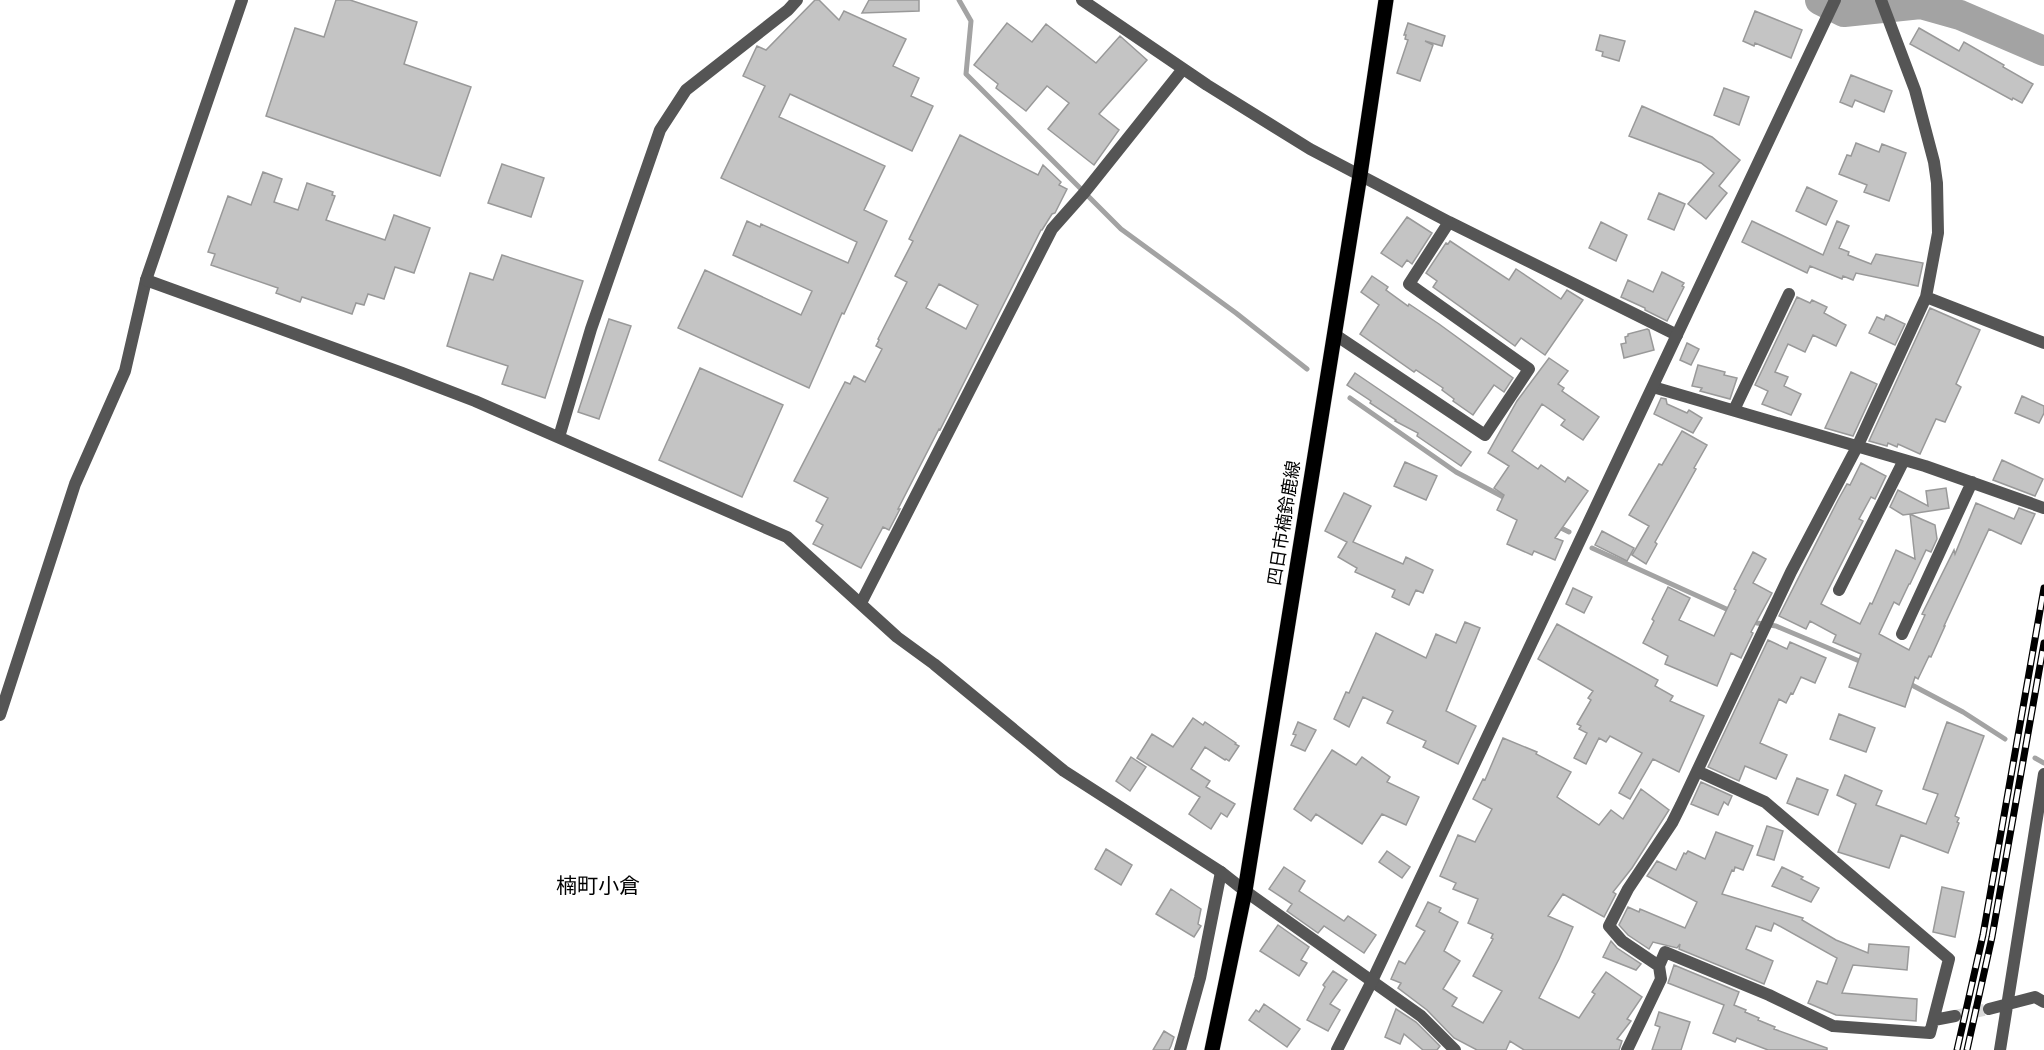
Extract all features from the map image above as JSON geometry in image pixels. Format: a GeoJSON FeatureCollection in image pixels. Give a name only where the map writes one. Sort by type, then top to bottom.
{"type":"FeatureCollection","features":[{"type":"Feature","properties":{"kind":"main road","name":"四日市楠鈴鹿線"},"geometry":{"type":"LineString","coordinates":[[1212,1050],[1245,891],[1386,0]]}},
{"type":"Feature","properties":{"kind":"street"},"geometry":{"type":"LineString","coordinates":[[0,715],[75,484],[125,371],[146,280],[242,0]]}},
{"type":"Feature","properties":{"kind":"street"},"geometry":{"type":"LineString","coordinates":[[559,437],[591,329],[660,130],[686,90],[788,10],[797,0]]}},
{"type":"Feature","properties":{"kind":"street"},"geometry":{"type":"LineString","coordinates":[[1082,0],[1183,69],[1310,149],[1449,222],[1677,335]]}},
{"type":"Feature","properties":{"kind":"street"},"geometry":{"type":"LineString","coordinates":[[1336,1050],[1372,981],[1835,0]]}},
{"type":"Feature","properties":{"kind":"street"},"geometry":{"type":"LineString","coordinates":[[1659,966],[1622,941],[1609,926],[1628,889],[1672,823],[1791,572],[1858,445],[1926,297],[1938,233],[1937,183],[1934,162],[1915,90],[1881,0]]}},
{"type":"Feature","properties":{"kind":"street"},"geometry":{"type":"LineString","coordinates":[[861,603],[1052,228],[1086,190],[1183,69]]}},
{"type":"Feature","properties":{"kind":"street"},"geometry":{"type":"LineString","coordinates":[[1334,334],[1485,435],[1529,369],[1409,284],[1449,222]]}},
{"type":"Feature","properties":{"kind":"street"},"geometry":{"type":"LineString","coordinates":[[146,280],[402,373],[559,437],[787,537],[897,637],[934,664],[1064,771],[1221,872],[1421,1016],[1455,1050]]}},
{"type":"Feature","properties":{"kind":"street"},"geometry":{"type":"LineString","coordinates":[[1734,410],[1789,294]]}},
{"type":"Feature","properties":{"kind":"street"},"geometry":{"type":"LineString","coordinates":[[1926,297],[2044,343]]}},
{"type":"Feature","properties":{"kind":"street"},"geometry":{"type":"LineString","coordinates":[[1653,387],[1858,445],[2044,508]]}},
{"type":"Feature","properties":{"kind":"street"},"geometry":{"type":"LineString","coordinates":[[1839,590],[1904,460]]}},
{"type":"Feature","properties":{"kind":"street"},"geometry":{"type":"LineString","coordinates":[[1902,634],[1972,482]]}},
{"type":"Feature","properties":{"kind":"street"},"geometry":{"type":"LineString","coordinates":[[1627,1050],[1660,979],[1659,966],[1665,952],[1769,995],[1833,1026],[1930,1033],[1934,1020],[1949,959],[1765,801],[1697,771]]}},
{"type":"Feature","properties":{"kind":"street"},"geometry":{"type":"LineString","coordinates":[[2001,1050],[2044,774]]}},
{"type":"Feature","properties":{"kind":"street"},"geometry":{"type":"LineString","coordinates":[[1180,1050],[1200,978],[1221,872]]}},
{"type":"Feature","properties":{"kind":"street"},"geometry":{"type":"LineString","coordinates":[[1989,1009],[2035,997],[2044,1002]]}},
{"type":"Feature","properties":{"kind":"street"},"geometry":{"type":"LineString","coordinates":[[1934,1020],[1955,1016]]}},
{"type":"Feature","properties":{"kind":"building"},"geometry":{"type":"Polygon","coordinates":[[[336,0],[350,0],[417,22],[404,64],[471,87],[440,176],[266,116],[295,28],[324,37],[336,0]]]}},
{"type":"Feature","properties":{"kind":"building"},"geometry":{"type":"Polygon","coordinates":[[[815,0],[819,0],[839,20],[844,11],[906,39],[893,66],[919,78],[911,96],[933,106],[912,151],[790,94],[779,117],[885,166],[864,210],[887,221],[844,314],[842,313],[809,388],[678,328],[705,270],[801,315],[812,291],[733,255],[747,221],[760,227],[761,224],[848,263],[857,242],[721,178],[765,86],[743,76],[757,46],[766,50],[815,0]]]}},
{"type":"Feature","properties":{"kind":"building"},"geometry":{"type":"Polygon","coordinates":[[[869,0],[919,0],[919,11],[862,13],[869,0]]]}},
{"type":"Feature","properties":{"kind":"building"},"geometry":{"type":"Polygon","coordinates":[[[1755,11],[1802,30],[1791,58],[1755,43],[1754,46],[1743,41],[1755,11]]]}},
{"type":"Feature","properties":{"kind":"building"},"geometry":{"type":"Polygon","coordinates":[[[1007,23],[1032,42],[1046,24],[1096,63],[1120,36],[1147,60],[1099,114],[1119,130],[1094,165],[1048,129],[1069,103],[1047,86],[1026,111],[996,88],[998,84],[974,65],[1007,23]]]}},
{"type":"Feature","properties":{"kind":"building"},"geometry":{"type":"Polygon","coordinates":[[[1408,23],[1445,36],[1442,46],[1425,41],[1433,45],[1420,81],[1397,73],[1408,40],[1404,35],[1408,23]]]}},
{"type":"Feature","properties":{"kind":"building"},"geometry":{"type":"Polygon","coordinates":[[[1919,28],[1959,51],[1964,42],[2033,84],[2022,103],[2013,98],[2012,100],[1910,44],[1919,28]]]}},
{"type":"Feature","properties":{"kind":"building"},"geometry":{"type":"Polygon","coordinates":[[[1600,35],[1625,41],[1619,61],[1602,56],[1603,52],[1596,50],[1600,35]]]}},
{"type":"Feature","properties":{"kind":"building"},"geometry":{"type":"Polygon","coordinates":[[[1851,75],[1892,91],[1884,112],[1855,100],[1852,107],[1840,102],[1851,75]]]}},
{"type":"Feature","properties":{"kind":"building"},"geometry":{"type":"Polygon","coordinates":[[[1724,88],[1749,97],[1739,125],[1714,115],[1724,88]]]}},
{"type":"Feature","properties":{"kind":"building"},"geometry":{"type":"Polygon","coordinates":[[[1642,106],[1712,137],[1740,160],[1719,186],[1727,193],[1706,219],[1688,204],[1714,173],[1701,163],[1629,136],[1642,106]]]}},
{"type":"Feature","properties":{"kind":"building"},"geometry":{"type":"Polygon","coordinates":[[[960,135],[1038,175],[1043,165],[1061,182],[1059,185],[1067,189],[1055,213],[1041,230],[889,530],[883,527],[861,568],[813,544],[823,525],[816,521],[828,498],[794,481],[845,382],[850,384],[854,376],[865,382],[882,349],[876,346],[878,339],[907,282],[895,276],[913,241],[909,239],[960,135]],[[939,284],[926,308],[966,329],[978,305],[939,284]]]}},
{"type":"Feature","properties":{"kind":"building"},"geometry":{"type":"Polygon","coordinates":[[[1856,143],[1879,152],[1882,144],[1906,153],[1889,201],[1864,192],[1867,185],[1839,174],[1847,155],[1851,156],[1856,143]]]}},
{"type":"Feature","properties":{"kind":"building"},"geometry":{"type":"Polygon","coordinates":[[[502,164],[544,178],[531,217],[488,203],[502,164]]]}},
{"type":"Feature","properties":{"kind":"building"},"geometry":{"type":"Polygon","coordinates":[[[263,172],[282,179],[274,202],[298,210],[307,183],[333,192],[332,195],[335,196],[326,220],[385,240],[394,215],[430,228],[414,273],[395,267],[384,299],[368,294],[364,305],[356,303],[352,314],[302,297],[300,302],[276,293],[278,288],[211,265],[215,254],[208,252],[228,196],[251,205],[263,172]]]}},
{"type":"Feature","properties":{"kind":"building"},"geometry":{"type":"Polygon","coordinates":[[[1807,187],[1837,201],[1826,225],[1796,211],[1807,187]]]}},
{"type":"Feature","properties":{"kind":"building"},"geometry":{"type":"Polygon","coordinates":[[[1659,193],[1685,204],[1674,230],[1648,219],[1659,193]]]}},
{"type":"Feature","properties":{"kind":"building"},"geometry":{"type":"Polygon","coordinates":[[[1407,217],[1432,233],[1412,264],[1407,260],[1402,267],[1381,253],[1407,217]]]}},
{"type":"Feature","properties":{"kind":"building"},"geometry":{"type":"Polygon","coordinates":[[[1752,221],[1823,255],[1837,221],[1849,226],[1839,248],[1849,252],[1848,255],[1871,264],[1876,254],[1923,263],[1918,286],[1856,273],[1853,280],[1843,276],[1842,279],[1810,266],[1807,273],[1742,242],[1752,221]]]}},
{"type":"Feature","properties":{"kind":"building"},"geometry":{"type":"Polygon","coordinates":[[[1601,222],[1627,235],[1616,261],[1589,248],[1601,222]]]}},
{"type":"Feature","properties":{"kind":"building"},"geometry":{"type":"Polygon","coordinates":[[[1450,241],[1509,280],[1516,269],[1561,299],[1567,290],[1583,300],[1545,355],[1521,338],[1515,346],[1433,287],[1437,281],[1426,273],[1446,243],[1450,241]]]}},
{"type":"Feature","properties":{"kind":"building"},"geometry":{"type":"Polygon","coordinates":[[[502,255],[583,281],[545,398],[502,384],[508,366],[447,346],[470,273],[493,280],[502,255]]]}},
{"type":"Feature","properties":{"kind":"building"},"geometry":{"type":"Polygon","coordinates":[[[1662,272],[1684,283],[1667,321],[1621,297],[1628,280],[1653,292],[1662,272]]]}},
{"type":"Feature","properties":{"kind":"building"},"geometry":{"type":"Polygon","coordinates":[[[1372,276],[1408,306],[1409,304],[1439,324],[1513,378],[1504,392],[1494,385],[1473,415],[1453,401],[1454,399],[1442,390],[1443,388],[1416,370],[1414,372],[1360,334],[1379,305],[1361,292],[1372,276]]]}},
{"type":"Feature","properties":{"kind":"building"},"geometry":{"type":"Polygon","coordinates":[[[1797,297],[1810,303],[1812,300],[1827,307],[1824,313],[1846,325],[1836,346],[1813,335],[1805,352],[1788,344],[1775,372],[1788,377],[1784,386],[1801,394],[1791,415],[1762,404],[1768,391],[1755,385],[1797,297]]]}},
{"type":"Feature","properties":{"kind":"building"},"geometry":{"type":"Polygon","coordinates":[[[1930,308],[1980,330],[1956,384],[1961,387],[1945,422],[1936,419],[1920,454],[1898,444],[1897,447],[1888,443],[1887,446],[1869,441],[1930,308]]]}},
{"type":"Feature","properties":{"kind":"building"},"geometry":{"type":"Polygon","coordinates":[[[1886,315],[1905,324],[1895,345],[1869,333],[1877,317],[1884,320],[1886,315]]]}},
{"type":"Feature","properties":{"kind":"building"},"geometry":{"type":"Polygon","coordinates":[[[609,319],[631,326],[599,419],[578,412],[609,319]]]}},
{"type":"Feature","properties":{"kind":"building"},"geometry":{"type":"Polygon","coordinates":[[[1647,329],[1654,350],[1624,358],[1621,344],[1626,343],[1625,337],[1647,329]]]}},
{"type":"Feature","properties":{"kind":"building"},"geometry":{"type":"Polygon","coordinates":[[[1687,343],[1699,349],[1691,365],[1680,360],[1687,343]]]}},
{"type":"Feature","properties":{"kind":"building"},"geometry":{"type":"Polygon","coordinates":[[[1549,358],[1568,371],[1558,384],[1564,388],[1562,391],[1599,417],[1583,440],[1561,425],[1565,420],[1542,404],[1512,451],[1538,469],[1541,465],[1565,482],[1568,477],[1588,491],[1555,538],[1563,541],[1555,560],[1534,551],[1532,555],[1507,544],[1517,520],[1497,510],[1504,495],[1494,488],[1509,466],[1488,453],[1517,401],[1549,358]]]}},
{"type":"Feature","properties":{"kind":"building"},"geometry":{"type":"Polygon","coordinates":[[[1698,365],[1725,372],[1724,375],[1737,378],[1730,399],[1700,391],[1702,388],[1692,386],[1698,365]]]}},
{"type":"Feature","properties":{"kind":"building"},"geometry":{"type":"Polygon","coordinates":[[[700,368],[783,405],[742,497],[659,460],[700,368]]]}},
{"type":"Feature","properties":{"kind":"building"},"geometry":{"type":"Polygon","coordinates":[[[1851,372],[1877,384],[1853,436],[1825,428],[1851,372]]]}},
{"type":"Feature","properties":{"kind":"building"},"geometry":{"type":"Polygon","coordinates":[[[1355,373],[1471,452],[1461,466],[1417,436],[1418,433],[1395,421],[1347,385],[1355,373]]]}},
{"type":"Feature","properties":{"kind":"building"},"geometry":{"type":"Polygon","coordinates":[[[2022,396],[2044,406],[2044,413],[2039,423],[2015,413],[2022,396]]]}},
{"type":"Feature","properties":{"kind":"building"},"geometry":{"type":"Polygon","coordinates":[[[1661,398],[1666,399],[1667,404],[1687,413],[1689,410],[1702,418],[1693,433],[1654,414],[1661,398]]]}},
{"type":"Feature","properties":{"kind":"building"},"geometry":{"type":"Polygon","coordinates":[[[1682,431],[1707,445],[1655,542],[1657,544],[1646,564],[1632,555],[1649,526],[1629,515],[1659,464],[1662,465],[1682,431]]]}},
{"type":"Feature","properties":{"kind":"building"},"geometry":{"type":"Polygon","coordinates":[[[2002,460],[2043,479],[2035,496],[1993,480],[2002,460]]]}},
{"type":"Feature","properties":{"kind":"building"},"geometry":{"type":"Polygon","coordinates":[[[1405,462],[1437,476],[1426,500],[1394,486],[1405,462]]]}},
{"type":"Feature","properties":{"kind":"building"},"geometry":{"type":"Polygon","coordinates":[[[1861,463],[1886,476],[1875,499],[1871,497],[1859,519],[1863,521],[1821,604],[1860,624],[1870,603],[1872,604],[1896,550],[1915,559],[1910,514],[1935,525],[1937,539],[1931,552],[1926,550],[1899,605],[1894,602],[1879,634],[1909,650],[1925,615],[1922,614],[1954,550],[1955,554],[1976,503],[2014,519],[2019,508],[2035,514],[2021,544],[1989,529],[1931,657],[1929,656],[1918,679],[1915,677],[1905,707],[1849,687],[1861,654],[1833,642],[1836,635],[1810,621],[1806,629],[1779,616],[1838,500],[1847,484],[1850,485],[1861,463]]]}},
{"type":"Feature","properties":{"kind":"building"},"geometry":{"type":"Polygon","coordinates":[[[1946,488],[1949,508],[1903,515],[1890,507],[1898,490],[1928,506],[1926,491],[1946,488]]]}},
{"type":"Feature","properties":{"kind":"building"},"geometry":{"type":"Polygon","coordinates":[[[1344,493],[1371,506],[1353,542],[1403,564],[1406,557],[1433,570],[1423,593],[1416,590],[1409,605],[1392,597],[1395,590],[1355,572],[1357,568],[1338,557],[1347,542],[1325,531],[1344,493]]]}},
{"type":"Feature","properties":{"kind":"building"},"geometry":{"type":"Polygon","coordinates":[[[1602,531],[1634,548],[1627,561],[1595,545],[1602,531]]]}},
{"type":"Feature","properties":{"kind":"building"},"geometry":{"type":"Polygon","coordinates":[[[1753,552],[1766,559],[1753,583],[1772,593],[1751,632],[1753,633],[1741,658],[1731,653],[1717,686],[1665,664],[1668,656],[1643,643],[1668,587],[1690,598],[1679,620],[1714,636],[1753,552]]]}},
{"type":"Feature","properties":{"kind":"building"},"geometry":{"type":"Polygon","coordinates":[[[1573,588],[1592,597],[1584,613],[1566,604],[1573,588]]]}},
{"type":"Feature","properties":{"kind":"building"},"geometry":{"type":"Polygon","coordinates":[[[1465,622],[1480,628],[1446,711],[1476,726],[1458,764],[1423,747],[1426,741],[1387,723],[1393,711],[1363,697],[1349,727],[1334,719],[1346,692],[1349,693],[1376,633],[1426,658],[1436,634],[1456,643],[1465,622]]]}},
{"type":"Feature","properties":{"kind":"building"},"geometry":{"type":"Polygon","coordinates":[[[1557,624],[1658,680],[1655,686],[1673,696],[1670,701],[1704,716],[1679,772],[1653,759],[1630,799],[1619,793],[1642,753],[1610,736],[1606,742],[1599,738],[1586,764],[1574,758],[1587,733],[1579,729],[1581,726],[1577,724],[1591,700],[1588,698],[1593,691],[1538,659],[1557,624]]]}},
{"type":"Feature","properties":{"kind":"building"},"geometry":{"type":"Polygon","coordinates":[[[1768,640],[1787,649],[1790,642],[1826,658],[1815,683],[1801,677],[1786,703],[1779,699],[1760,743],[1787,755],[1776,779],[1745,766],[1739,781],[1708,767],[1768,640]]]}},
{"type":"Feature","properties":{"kind":"building"},"geometry":{"type":"Polygon","coordinates":[[[1839,714],[1875,728],[1866,752],[1830,739],[1839,714]]]}},
{"type":"Feature","properties":{"kind":"building"},"geometry":{"type":"Polygon","coordinates":[[[1193,718],[1203,725],[1205,722],[1239,746],[1229,761],[1205,747],[1191,769],[1210,781],[1206,787],[1235,804],[1227,817],[1221,813],[1211,829],[1189,814],[1200,797],[1137,758],[1152,734],[1173,747],[1193,718]]]}},
{"type":"Feature","properties":{"kind":"building"},"geometry":{"type":"Polygon","coordinates":[[[1298,722],[1316,730],[1305,751],[1291,745],[1296,735],[1293,734],[1298,722]]]}},
{"type":"Feature","properties":{"kind":"building"},"geometry":{"type":"Polygon","coordinates":[[[1947,722],[1984,736],[1955,816],[1959,818],[1957,822],[1959,823],[1948,853],[1901,835],[1889,868],[1838,852],[1856,804],[1837,795],[1845,775],[1882,791],[1876,805],[1926,824],[1938,794],[1923,789],[1947,722]]]}},
{"type":"Feature","properties":{"kind":"building"},"geometry":{"type":"Polygon","coordinates":[[[1503,738],[1537,752],[1536,754],[1571,772],[1557,797],[1599,825],[1611,810],[1623,819],[1641,789],[1669,810],[1632,868],[1613,892],[1616,894],[1604,917],[1563,894],[1548,916],[1573,927],[1539,998],[1579,1018],[1595,994],[1592,992],[1606,972],[1642,997],[1627,1019],[1631,1021],[1617,1039],[1622,1041],[1619,1050],[1524,1050],[1510,1041],[1506,1050],[1477,1050],[1454,1038],[1427,1010],[1398,988],[1401,983],[1391,979],[1399,961],[1405,964],[1425,931],[1416,926],[1428,902],[1441,908],[1439,912],[1458,922],[1444,951],[1460,961],[1443,989],[1457,998],[1452,1006],[1483,1023],[1502,991],[1473,976],[1493,939],[1491,938],[1493,934],[1468,923],[1478,899],[1453,889],[1456,883],[1440,876],[1458,835],[1475,842],[1492,809],[1473,799],[1483,779],[1485,780],[1503,738]]]}},
{"type":"Feature","properties":{"kind":"building"},"geometry":{"type":"Polygon","coordinates":[[[1332,750],[1356,765],[1362,757],[1390,777],[1387,782],[1419,797],[1406,825],[1382,814],[1362,844],[1316,814],[1311,821],[1294,809],[1332,750]]]}},
{"type":"Feature","properties":{"kind":"building"},"geometry":{"type":"Polygon","coordinates":[[[1131,757],[1146,767],[1130,791],[1116,781],[1131,757]]]}},
{"type":"Feature","properties":{"kind":"building"},"geometry":{"type":"Polygon","coordinates":[[[1797,778],[1828,790],[1818,815],[1787,803],[1797,778]]]}},
{"type":"Feature","properties":{"kind":"building"},"geometry":{"type":"Polygon","coordinates":[[[1701,782],[1732,796],[1728,805],[1724,802],[1718,815],[1691,804],[1701,782]]]}},
{"type":"Feature","properties":{"kind":"building"},"geometry":{"type":"Polygon","coordinates":[[[1767,826],[1783,831],[1774,860],[1757,855],[1767,826]]]}},
{"type":"Feature","properties":{"kind":"building"},"geometry":{"type":"Polygon","coordinates":[[[1716,832],[1753,846],[1743,870],[1735,867],[1734,871],[1732,870],[1722,894],[1803,918],[1802,920],[1836,940],[1868,953],[1869,944],[1909,947],[1907,970],[1853,965],[1842,993],[1917,999],[1916,1021],[1836,1015],[1808,1003],[1817,981],[1827,984],[1837,958],[1774,923],[1771,931],[1756,926],[1746,949],[1773,961],[1764,984],[1679,949],[1680,944],[1677,948],[1653,942],[1649,949],[1628,935],[1619,925],[1628,907],[1639,912],[1640,909],[1685,928],[1697,902],[1647,876],[1657,861],[1676,870],[1684,853],[1688,851],[1705,859],[1716,832]]]}},
{"type":"Feature","properties":{"kind":"building"},"geometry":{"type":"Polygon","coordinates":[[[1106,849],[1132,865],[1121,885],[1095,869],[1106,849]]]}},
{"type":"Feature","properties":{"kind":"building"},"geometry":{"type":"Polygon","coordinates":[[[1387,851],[1410,867],[1402,878],[1379,862],[1387,851]]]}},
{"type":"Feature","properties":{"kind":"building"},"geometry":{"type":"Polygon","coordinates":[[[1284,867],[1305,881],[1299,891],[1344,921],[1348,916],[1376,935],[1364,953],[1324,926],[1318,933],[1287,911],[1292,904],[1269,889],[1284,867]]]}},
{"type":"Feature","properties":{"kind":"building"},"geometry":{"type":"Polygon","coordinates":[[[1782,867],[1819,888],[1811,902],[1772,886],[1782,867]]]}},
{"type":"Feature","properties":{"kind":"building"},"geometry":{"type":"Polygon","coordinates":[[[1942,887],[1964,892],[1955,937],[1933,932],[1942,887]]]}},
{"type":"Feature","properties":{"kind":"building"},"geometry":{"type":"Polygon","coordinates":[[[1171,889],[1201,909],[1198,924],[1201,926],[1194,937],[1156,914],[1171,889]]]}},
{"type":"Feature","properties":{"kind":"building"},"geometry":{"type":"Polygon","coordinates":[[[1278,925],[1309,947],[1301,960],[1307,963],[1299,976],[1260,951],[1278,925]]]}},
{"type":"Feature","properties":{"kind":"building"},"geometry":{"type":"Polygon","coordinates":[[[1611,941],[1617,948],[1641,964],[1636,970],[1603,957],[1611,941]]]}},
{"type":"Feature","properties":{"kind":"building"},"geometry":{"type":"Polygon","coordinates":[[[1674,965],[1739,992],[1734,1005],[1759,1018],[1758,1020],[1775,1027],[1774,1029],[1827,1048],[1827,1050],[1768,1050],[1737,1038],[1735,1042],[1713,1033],[1724,1005],[1668,983],[1674,965]]]}},
{"type":"Feature","properties":{"kind":"building"},"geometry":{"type":"Polygon","coordinates":[[[1333,971],[1347,980],[1330,1004],[1340,1010],[1328,1031],[1307,1020],[1325,987],[1323,985],[1333,971]]]}},
{"type":"Feature","properties":{"kind":"building"},"geometry":{"type":"Polygon","coordinates":[[[1264,1004],[1300,1029],[1287,1047],[1249,1020],[1256,1010],[1259,1012],[1264,1004]]]}},
{"type":"Feature","properties":{"kind":"building"},"geometry":{"type":"Polygon","coordinates":[[[1396,1009],[1416,1022],[1440,1046],[1437,1050],[1423,1050],[1404,1034],[1400,1044],[1385,1037],[1396,1009]]]}},
{"type":"Feature","properties":{"kind":"building"},"geometry":{"type":"Polygon","coordinates":[[[1659,1012],[1690,1022],[1681,1050],[1652,1050],[1660,1027],[1655,1025],[1659,1012]]]}},
{"type":"Feature","properties":{"kind":"building"},"geometry":{"type":"Polygon","coordinates":[[[1164,1031],[1174,1037],[1169,1050],[1153,1050],[1164,1031]]]}},
{"type":"Feature","properties":{"kind":"waterway"},"geometry":{"type":"LineString","coordinates":[[959,0],[971,21],[966,74],[1121,229],[1236,313],[1307,369]]}},
{"type":"Feature","properties":{"kind":"waterway"},"geometry":{"type":"LineString","coordinates":[[1820,0],[1844,12],[1921,4],[1960,15],[2044,51]]}},
{"type":"Feature","properties":{"kind":"waterway"},"geometry":{"type":"LineString","coordinates":[[1350,398],[1456,472],[1509,500]]}},
{"type":"Feature","properties":{"kind":"waterway"},"geometry":{"type":"LineString","coordinates":[[1557,526],[1569,532]]}},
{"type":"Feature","properties":{"kind":"waterway"},"geometry":{"type":"LineString","coordinates":[[1592,548],[1733,612]]}},
{"type":"Feature","properties":{"kind":"waterway"},"geometry":{"type":"LineString","coordinates":[[1750,620],[1776,626],[1864,663]]}},
{"type":"Feature","properties":{"kind":"waterway"},"geometry":{"type":"LineString","coordinates":[[1908,683],[1963,712],[2005,739]]}},
{"type":"Feature","properties":{"kind":"waterway"},"geometry":{"type":"LineString","coordinates":[[2035,758],[2044,763]]}},
{"type":"Feature","properties":{"kind":"tunnel"},"geometry":{"type":"LineString","coordinates":[[1955,1016],[1989,1009]]}},
{"type":"Feature","properties":{"kind":"railway"},"geometry":{"type":"LineString","coordinates":[[1957,1050],[1983,935],[2044,588]]}},
{"type":"Feature","properties":{"kind":"railway"},"geometry":{"type":"LineString","coordinates":[[1967,1050],[1992,937],[2044,643]]}},
{"type":"Feature","properties":{"kind":"district","name":"楠町小倉"},"geometry":{"type":"Point","coordinates":[598,886]}}]}
